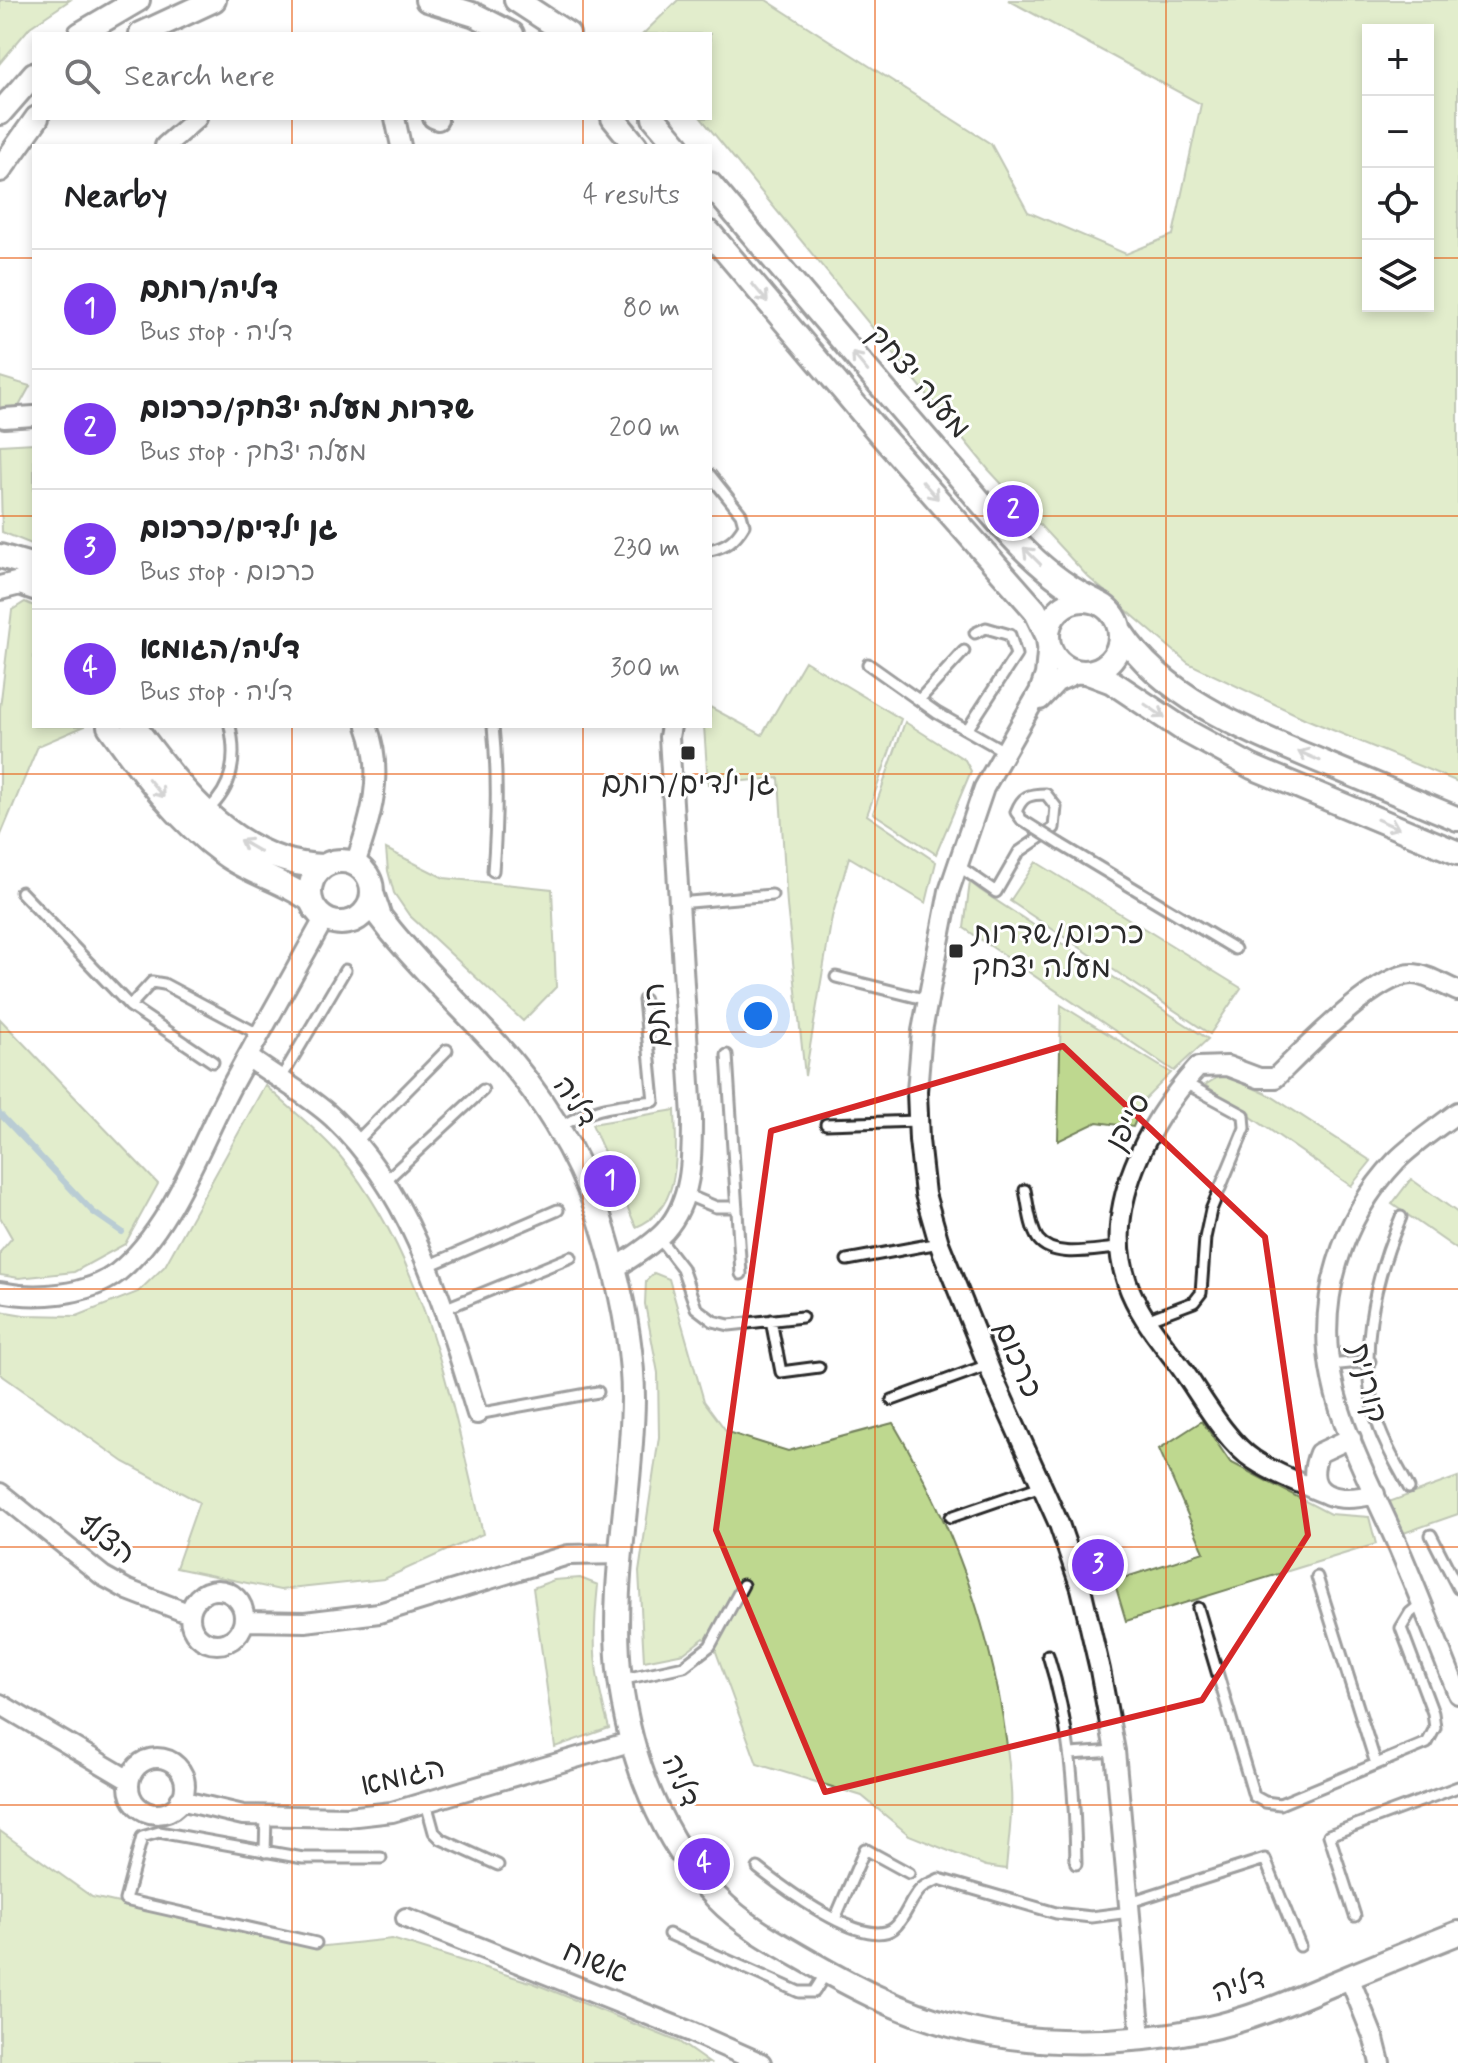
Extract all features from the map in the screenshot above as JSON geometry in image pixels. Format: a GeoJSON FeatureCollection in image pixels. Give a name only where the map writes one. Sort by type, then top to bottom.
{"type":"FeatureCollection","features":[{"type":"Feature","properties":{"kind":"street"},"geometry":{"type":"LineString","coordinates":[[83,32],[138,0]]}},
{"type":"Feature","properties":{"kind":"street"},"geometry":{"type":"LineString","coordinates":[[145,32],[214,0]]}},
{"type":"Feature","properties":{"kind":"street"},"geometry":{"type":"LineString","coordinates":[[427,0],[475,15],[508,32]]}},
{"type":"Feature","properties":{"kind":"street"},"geometry":{"type":"LineString","coordinates":[[516,0],[565,32]]}},
{"type":"Feature","properties":{"kind":"street"},"geometry":{"type":"LineString","coordinates":[[0,113],[32,76]]}},
{"type":"Feature","properties":{"kind":"street"},"geometry":{"type":"LineString","coordinates":[[0,170],[36,120]]}},
{"type":"Feature","properties":{"kind":"street"},"geometry":{"type":"LineString","coordinates":[[167,144],[195,120]]}},
{"type":"Feature","properties":{"kind":"street"},"geometry":{"type":"LineString","coordinates":[[395,120],[401,144]]}},
{"type":"Feature","properties":{"kind":"street"},"geometry":{"type":"LineString","coordinates":[[615,120],[634,144]]}},
{"type":"Feature","properties":{"kind":"street"},"geometry":{"type":"LineString","coordinates":[[656,120],[676,144]]}},
{"type":"Feature","properties":{"kind":"street","name":"מעלה יצחק"},"geometry":{"type":"LineString","coordinates":[[712,186],[914,425],[1031,556],[1057,581],[1095,601]]}},
{"type":"Feature","properties":{"kind":"street","name":"מעלה יצחק"},"geometry":{"type":"LineString","coordinates":[[712,235],[880,434],[1026,599],[1035,610],[1048,639]]}},
{"type":"Feature","properties":{"kind":"street"},"geometry":{"type":"LineString","coordinates":[[4,418],[32,416]]}},
{"type":"Feature","properties":{"kind":"street"},"geometry":{"type":"LineString","coordinates":[[0,556],[32,565]]}},
{"type":"Feature","properties":{"kind":"street"},"geometry":{"type":"LineString","coordinates":[[0,588],[20,583],[32,587]]}},
{"type":"Feature","properties":{"kind":"street"},"geometry":{"type":"LineString","coordinates":[[1458,819],[1236,723],[1165,679],[1141,659],[1121,632],[1117,619],[1095,601],[1070,602],[1053,617],[1048,639],[1052,654],[1063,666],[1112,682],[1184,730],[1242,762],[1458,853]]}},
{"type":"Feature","properties":{"kind":"street"},"geometry":{"type":"LineString","coordinates":[[1083,673],[1107,666],[1116,656],[1121,632]]}},
{"type":"Feature","properties":{"kind":"street","name":"כרכום"},"geometry":{"type":"LineString","coordinates":[[1048,639],[1045,675],[1027,715],[984,788],[949,891],[922,1031],[918,1121],[925,1194],[939,1243],[988,1365],[1059,1524],[1081,1588],[1115,1751],[1141,2037]]}},
{"type":"Feature","properties":{"kind":"street","name":"כרכום"},"geometry":{"type":"LineString","coordinates":[[1027,715],[1057,682],[1083,673]]}},
{"type":"Feature","properties":{"kind":"street"},"geometry":{"type":"LineString","coordinates":[[110,728],[154,787],[204,838],[238,863],[293,887],[310,900]]}},
{"type":"Feature","properties":{"kind":"street"},"geometry":{"type":"LineString","coordinates":[[136,728],[170,774],[236,838],[260,852],[302,865],[324,866],[345,861],[355,864],[371,883],[372,893],[369,904],[356,919],[334,922],[324,919],[315,910],[309,890],[312,879],[324,866]]}},
{"type":"Feature","properties":{"kind":"street"},"geometry":{"type":"LineString","coordinates":[[355,864],[367,832],[378,778],[374,743],[368,728]]}},
{"type":"Feature","properties":{"kind":"street","name":"רותם"},"geometry":{"type":"LineString","coordinates":[[614,1269],[666,1230],[685,1194],[692,1160],[671,728]]}},
{"type":"Feature","properties":{"kind":"street","name":"דליה"},"geometry":{"type":"LineString","coordinates":[[372,893],[380,917],[403,946],[494,1042],[543,1105],[585,1178],[614,1269],[626,1321],[633,1396],[617,1600],[620,1680],[633,1741],[651,1799],[670,1837],[719,1901],[756,1931],[827,1972],[909,2011],[951,2026],[997,2036],[1048,2040],[1141,2037],[1203,2029],[1246,2019],[1458,1933]]}},
{"type":"Feature","properties":{"kind":"street"},"geometry":{"type":"LineString","coordinates":[[0,1292],[18,1296],[54,1295],[84,1288],[114,1275],[139,1253],[172,1203],[324,919]]}},
{"type":"Feature","properties":{"kind":"street","name":"דליה"},"geometry":{"type":"LineString","coordinates":[[356,919],[379,928],[403,946]]}},
{"type":"Feature","properties":{"kind":"street","name":"סייפן"},"geometry":{"type":"LineString","coordinates":[[1375,1494],[1345,1500],[1331,1496],[1263,1464],[1242,1450],[1146,1320],[1126,1281],[1119,1248],[1121,1215],[1131,1177],[1147,1140],[1198,1067],[1227,1066],[1259,1078],[1275,1078],[1322,1032],[1363,998],[1396,977],[1414,974],[1458,991]]}},
{"type":"Feature","properties":{"kind":"street"},"geometry":{"type":"LineString","coordinates":[[248,1057],[332,1117],[398,1201],[444,1309],[477,1414]]}},
{"type":"Feature","properties":{"kind":"street","name":"קורנית"},"geometry":{"type":"LineString","coordinates":[[1458,1112],[1396,1161],[1371,1193],[1336,1263],[1328,1296],[1327,1340],[1332,1380],[1351,1438],[1421,1604],[1452,1664],[1458,1694]]}},
{"type":"Feature","properties":{"kind":"street"},"geometry":{"type":"LineString","coordinates":[[1263,1464],[1287,1470],[1351,1438]]}},
{"type":"Feature","properties":{"kind":"street"},"geometry":{"type":"LineString","coordinates":[[1319,1453],[1314,1465],[1314,1478],[1318,1488],[1331,1496]]}},
{"type":"Feature","properties":{"kind":"street","name":"הצלף"},"geometry":{"type":"LineString","coordinates":[[0,1493],[103,1576],[160,1604],[190,1614]]}},
{"type":"Feature","properties":{"kind":"street"},"geometry":{"type":"LineString","coordinates":[[244,1621],[305,1622],[379,1613],[568,1555],[622,1554]]}},
{"type":"Feature","properties":{"kind":"street"},"geometry":{"type":"LineString","coordinates":[[219,1590],[228,1592],[240,1603],[244,1621],[233,1639],[215,1644],[201,1639],[194,1632],[190,1614],[194,1601],[201,1595],[219,1590]]}},
{"type":"Feature","properties":{"kind":"street"},"geometry":{"type":"LineString","coordinates":[[0,1704],[129,1780]]}},
{"type":"Feature","properties":{"kind":"street","name":"הגומא"},"geometry":{"type":"LineString","coordinates":[[180,1800],[243,1815],[348,1817],[392,1812],[633,1741]]}},
{"type":"Feature","properties":{"kind":"street"},"geometry":{"type":"LineString","coordinates":[[158,1758],[167,1760],[181,1773],[184,1782],[180,1800],[167,1812],[147,1812],[132,1799],[129,1780],[139,1763],[158,1758]]}},
{"type":"Feature","properties":{"kind":"street","name":"אשוח"},"geometry":{"type":"LineString","coordinates":[[406,1918],[761,2063]]}},
{"type":"Feature","properties":{"kind":"street"},"geometry":{"type":"LineString","coordinates":[[1349,1977],[1374,2039],[1380,2063]]}},
{"type":"Feature","properties":{"kind":"lane"},"geometry":{"type":"LineString","coordinates":[[712,478],[741,514],[744,525],[735,539],[712,550]]}},
{"type":"Feature","properties":{"kind":"lane"},"geometry":{"type":"LineString","coordinates":[[967,730],[1016,655],[1010,635],[986,628],[975,633]]}},
{"type":"Feature","properties":{"kind":"lane"},"geometry":{"type":"LineString","coordinates":[[919,700],[964,651]]}},
{"type":"Feature","properties":{"kind":"lane"},"geometry":{"type":"LineString","coordinates":[[868,664],[919,700],[1004,751]]}},
{"type":"Feature","properties":{"kind":"lane"},"geometry":{"type":"LineString","coordinates":[[206,811],[221,798],[230,780],[234,752],[230,728]]}},
{"type":"Feature","properties":{"kind":"lane"},"geometry":{"type":"LineString","coordinates":[[493,728],[498,798],[493,871]]}},
{"type":"Feature","properties":{"kind":"lane"},"geometry":{"type":"LineString","coordinates":[[957,865],[996,892],[1019,852],[1054,828],[1056,807],[1046,794],[1030,794],[1020,801],[1016,812],[1022,820],[1060,844],[1235,949]]}},
{"type":"Feature","properties":{"kind":"lane"},"geometry":{"type":"LineString","coordinates":[[21,892],[130,1006],[213,1062]]}},
{"type":"Feature","properties":{"kind":"lane"},"geometry":{"type":"LineString","coordinates":[[678,903],[772,895]]}},
{"type":"Feature","properties":{"kind":"lane"},"geometry":{"type":"LineString","coordinates":[[280,1080],[345,970]]}},
{"type":"Feature","properties":{"kind":"lane"},"geometry":{"type":"LineString","coordinates":[[836,977],[928,1000]]}},
{"type":"Feature","properties":{"kind":"lane"},"geometry":{"type":"LineString","coordinates":[[130,1006],[152,982],[164,984],[260,1035]]}},
{"type":"Feature","properties":{"kind":"lane"},"geometry":{"type":"LineString","coordinates":[[557,1129],[581,1114],[600,1107],[654,1101],[644,1000]]}},
{"type":"Feature","properties":{"kind":"lane"},"geometry":{"type":"LineString","coordinates":[[355,1143],[447,1050]]}},
{"type":"Feature","properties":{"kind":"lane"},"geometry":{"type":"LineString","coordinates":[[727,1055],[741,1274]]}},
{"type":"Feature","properties":{"kind":"lane"},"geometry":{"type":"LineString","coordinates":[[1146,1320],[1194,1302],[1201,1293],[1205,1238],[1211,1210],[1245,1128],[1244,1115],[1185,1083]]}},
{"type":"Feature","properties":{"kind":"lane"},"geometry":{"type":"LineString","coordinates":[[384,1182],[483,1090]]}},
{"type":"Feature","properties":{"kind":"lane"},"geometry":{"type":"LineString","coordinates":[[826,1124],[918,1121]]}},
{"type":"Feature","properties":{"kind":"lane"},"geometry":{"type":"LineString","coordinates":[[1025,1190],[1036,1237],[1046,1247],[1056,1251],[1119,1248]]}},
{"type":"Feature","properties":{"kind":"lane"},"geometry":{"type":"LineString","coordinates":[[685,1194],[716,1207],[737,1207]]}},
{"type":"Feature","properties":{"kind":"lane"},"geometry":{"type":"LineString","coordinates":[[428,1266],[558,1210]]}},
{"type":"Feature","properties":{"kind":"lane"},"geometry":{"type":"LineString","coordinates":[[1401,1217],[1387,1251],[1376,1294],[1370,1331],[1370,1380],[1379,1427],[1409,1488]]}},
{"type":"Feature","properties":{"kind":"lane"},"geometry":{"type":"LineString","coordinates":[[658,1237],[682,1268],[696,1308],[713,1321],[729,1325],[802,1317]]}},
{"type":"Feature","properties":{"kind":"lane"},"geometry":{"type":"LineString","coordinates":[[847,1260],[939,1243]]}},
{"type":"Feature","properties":{"kind":"lane"},"geometry":{"type":"LineString","coordinates":[[444,1309],[571,1257]]}},
{"type":"Feature","properties":{"kind":"lane"},"geometry":{"type":"LineString","coordinates":[[771,1320],[781,1372],[819,1367]]}},
{"type":"Feature","properties":{"kind":"lane"},"geometry":{"type":"LineString","coordinates":[[1330,1365],[1370,1361]]}},
{"type":"Feature","properties":{"kind":"lane"},"geometry":{"type":"LineString","coordinates":[[892,1400],[988,1365]]}},
{"type":"Feature","properties":{"kind":"lane"},"geometry":{"type":"LineString","coordinates":[[477,1414],[598,1392]]}},
{"type":"Feature","properties":{"kind":"lane"},"geometry":{"type":"LineString","coordinates":[[951,1517],[1041,1486]]}},
{"type":"Feature","properties":{"kind":"lane"},"geometry":{"type":"LineString","coordinates":[[1431,1535],[1458,1588]]}},
{"type":"Feature","properties":{"kind":"lane"},"geometry":{"type":"LineString","coordinates":[[1317,1577],[1376,1764]]}},
{"type":"Feature","properties":{"kind":"lane"},"geometry":{"type":"LineString","coordinates":[[620,1680],[684,1666],[710,1646],[743,1585]]}},
{"type":"Feature","properties":{"kind":"lane"},"geometry":{"type":"LineString","coordinates":[[1198,1608],[1254,1796],[1265,1802],[1280,1804],[1427,1743],[1435,1728],[1433,1713],[1401,1628],[1410,1613],[1421,1604]]}},
{"type":"Feature","properties":{"kind":"lane"},"geometry":{"type":"LineString","coordinates":[[1048,1655],[1058,1687],[1071,1754],[1076,1864]]}},
{"type":"Feature","properties":{"kind":"lane"},"geometry":{"type":"LineString","coordinates":[[1071,1754],[1115,1751]]}},
{"type":"Feature","properties":{"kind":"lane"},"geometry":{"type":"LineString","coordinates":[[1355,1916],[1329,1835],[1458,1787]]}},
{"type":"Feature","properties":{"kind":"lane"},"geometry":{"type":"LineString","coordinates":[[426,1803],[434,1832],[441,1839],[498,1865]]}},
{"type":"Feature","properties":{"kind":"lane"},"geometry":{"type":"LineString","coordinates":[[265,1852],[266,1816]]}},
{"type":"Feature","properties":{"kind":"lane"},"geometry":{"type":"LineString","coordinates":[[316,1943],[125,1900],[142,1837],[159,1832],[303,1858],[381,1858]]}},
{"type":"Feature","properties":{"kind":"lane"},"geometry":{"type":"LineString","coordinates":[[835,1919],[865,1849],[909,1873]]}},
{"type":"Feature","properties":{"kind":"lane"},"geometry":{"type":"LineString","coordinates":[[758,1868],[795,1896],[835,1919],[870,1932],[886,1933],[897,1925],[922,1888],[939,1879],[1056,1913],[1091,1917],[1130,1907],[1265,1859],[1300,1946]]}},
{"type":"Feature","properties":{"kind":"lane"},"geometry":{"type":"LineString","coordinates":[[669,1934],[799,1992],[814,1992],[827,1972]]}},
{"type":"Feature","properties":{"kind":"highlighted area"},"geometry":{"type":"Polygon","coordinates":[[[1063,1046],[1265,1237],[1308,1535],[1202,1700],[825,1792],[716,1530],[771,1131],[1063,1046]]]}},
{"type":"Feature","properties":{"kind":"green space"},"geometry":{"type":"Polygon","coordinates":[[[0,0],[70,0],[30,27],[0,63],[0,0]]]}},
{"type":"Feature","properties":{"kind":"green space"},"geometry":{"type":"Polygon","coordinates":[[[678,0],[766,0],[991,144],[1028,212],[1126,254],[1173,235],[1201,104],[1008,0],[1458,0],[1458,782],[1306,719],[1188,663],[1088,577],[988,469],[703,120],[712,120],[712,32],[645,32],[678,0]]]}},
{"type":"Feature","properties":{"kind":"green space"},"geometry":{"type":"Polygon","coordinates":[[[0,377],[30,386],[18,408],[0,409],[0,377]]]}},
{"type":"Feature","properties":{"kind":"green space"},"geometry":{"type":"Polygon","coordinates":[[[32,443],[32,544],[2,532],[0,445],[32,443]]]}},
{"type":"Feature","properties":{"kind":"green space"},"geometry":{"type":"Polygon","coordinates":[[[25,602],[32,605],[32,728],[80,728],[38,746],[0,837],[0,708],[12,610],[25,602]]]}},
{"type":"Feature","properties":{"kind":"green space"},"geometry":{"type":"Polygon","coordinates":[[[805,661],[901,719],[867,815],[936,862],[926,903],[849,857],[832,917],[805,1076],[787,905],[779,778],[708,784],[704,728],[712,728],[712,708],[762,735],[805,661]]]}},
{"type":"Feature","properties":{"kind":"green space"},"geometry":{"type":"Polygon","coordinates":[[[905,722],[965,760],[971,771],[936,854],[873,813],[905,722]]]}},
{"type":"Feature","properties":{"kind":"green space"},"geometry":{"type":"Polygon","coordinates":[[[386,849],[444,878],[552,889],[556,987],[523,1021],[409,915],[394,893],[386,849]]]}},
{"type":"Feature","properties":{"kind":"green space"},"geometry":{"type":"Polygon","coordinates":[[[1036,862],[1241,988],[1210,1034],[1010,901],[1036,862]]]}},
{"type":"Feature","properties":{"kind":"green space"},"geometry":{"type":"Polygon","coordinates":[[[970,882],[1208,1039],[1174,1071],[964,928],[970,882]]]}},
{"type":"Feature","properties":{"kind":"green space"},"geometry":{"type":"Polygon","coordinates":[[[1061,1005],[1171,1073],[1145,1099],[1133,1127],[1097,1122],[1058,1141],[1061,1005]]]}},
{"type":"Feature","properties":{"kind":"green space"},"geometry":{"type":"Polygon","coordinates":[[[0,1019],[158,1184],[125,1244],[74,1272],[19,1278],[0,1275],[0,1252],[12,1238],[0,1217],[0,1019]]]}},
{"type":"Feature","properties":{"kind":"green space"},"geometry":{"type":"Polygon","coordinates":[[[1223,1074],[1271,1096],[1371,1161],[1351,1186],[1205,1085],[1223,1074]]]}},
{"type":"Feature","properties":{"kind":"green space"},"geometry":{"type":"Polygon","coordinates":[[[265,1085],[340,1156],[370,1197],[395,1241],[432,1336],[460,1435],[483,1534],[384,1579],[280,1590],[176,1568],[199,1502],[124,1462],[0,1374],[0,1311],[24,1315],[77,1316],[138,1292],[165,1266],[265,1085]]]}},
{"type":"Feature","properties":{"kind":"green space"},"geometry":{"type":"Polygon","coordinates":[[[675,1110],[674,1177],[669,1193],[662,1207],[636,1227],[592,1124],[675,1110]]]}},
{"type":"Feature","properties":{"kind":"green space"},"geometry":{"type":"Polygon","coordinates":[[[1411,1179],[1458,1213],[1458,1250],[1392,1204],[1411,1179]]]}},
{"type":"Feature","properties":{"kind":"green space"},"geometry":{"type":"Polygon","coordinates":[[[654,1273],[669,1279],[704,1401],[727,1432],[788,1451],[893,1423],[939,1509],[958,1554],[988,1646],[999,1694],[1011,1790],[1006,1869],[986,1866],[909,1835],[862,1796],[757,1764],[715,1649],[704,1638],[684,1653],[644,1661],[639,1572],[659,1437],[658,1373],[645,1304],[646,1281],[654,1273]]]}},
{"type":"Feature","properties":{"kind":"green space"},"geometry":{"type":"Polygon","coordinates":[[[1202,1421],[1230,1462],[1330,1514],[1369,1517],[1376,1544],[1126,1621],[1114,1581],[1204,1552],[1159,1449],[1202,1421]]]}},
{"type":"Feature","properties":{"kind":"green space"},"geometry":{"type":"Polygon","coordinates":[[[1458,1477],[1458,1514],[1398,1535],[1386,1503],[1458,1477]]]}},
{"type":"Feature","properties":{"kind":"green space"},"geometry":{"type":"Polygon","coordinates":[[[580,1578],[598,1585],[595,1657],[609,1728],[555,1747],[533,1588],[554,1580],[580,1578]]]}},
{"type":"Feature","properties":{"kind":"green space"},"geometry":{"type":"Polygon","coordinates":[[[0,1831],[92,1897],[316,1947],[392,1939],[533,1983],[679,2042],[709,2063],[0,2063],[0,1831]]]}},
{"type":"Feature","properties":{"kind":"waterway"},"geometry":{"type":"LineString","coordinates":[[0,1114],[93,1212],[122,1232]]}},
{"type":"Feature","properties":{"kind":"place","name":"שדרות מעלה יצחק/כרכום"},"geometry":{"type":"Point","coordinates":[1013,511]}},
{"type":"Feature","properties":{"kind":"place","name":"גן ילדים/רותם"},"geometry":{"type":"Point","coordinates":[688,753]}},
{"type":"Feature","properties":{"kind":"place","name":"כרכום/שדרות מעלה יצחק"},"geometry":{"type":"Point","coordinates":[956,951]}},
{"type":"Feature","properties":{"kind":"place","name":"דליה/רותם"},"geometry":{"type":"Point","coordinates":[610,1181]}},
{"type":"Feature","properties":{"kind":"place","name":"גן ילדים/כרכום"},"geometry":{"type":"Point","coordinates":[1098,1565]}},
{"type":"Feature","properties":{"kind":"place","name":"דליה/הגומא"},"geometry":{"type":"Point","coordinates":[704,1864]}}]}
